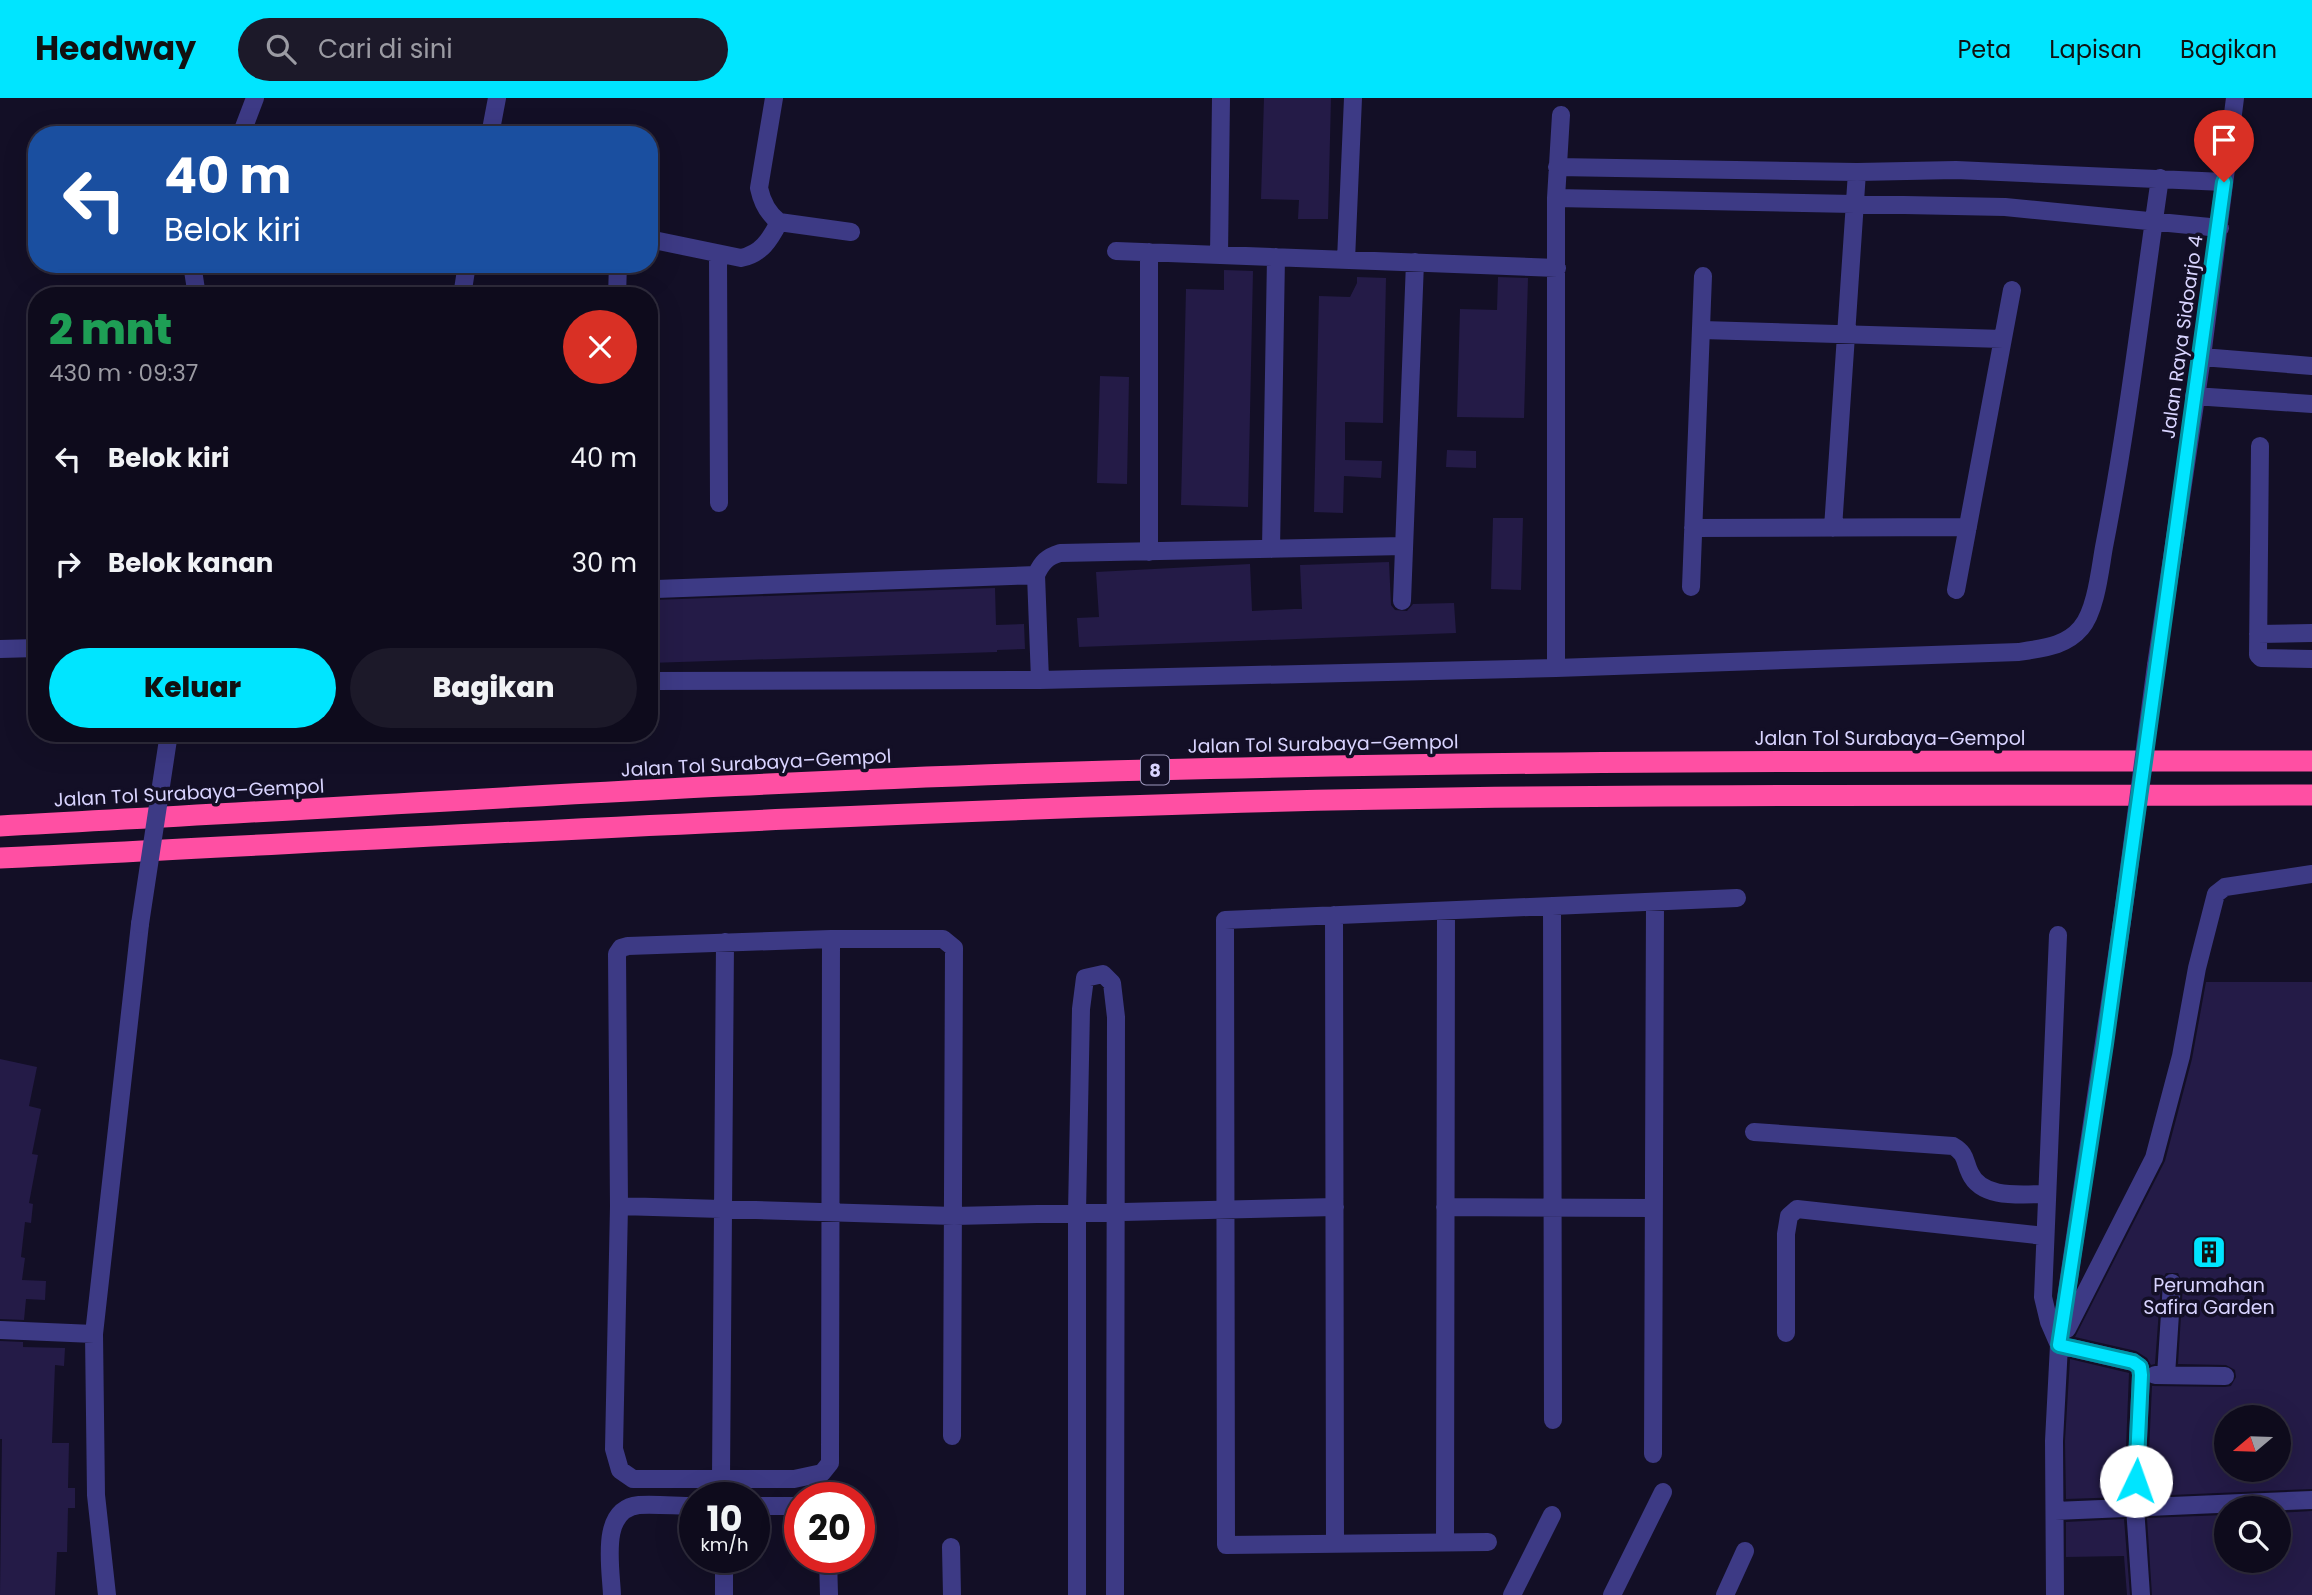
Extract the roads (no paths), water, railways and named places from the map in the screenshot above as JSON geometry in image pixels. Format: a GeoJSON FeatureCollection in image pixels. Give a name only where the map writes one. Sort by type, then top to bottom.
{"type":"FeatureCollection","features":[{"type":"Feature","properties":{"kind":"highway","name":"Jalan Tol Surabaya–Gempol"},"geometry":{"type":"LineString","coordinates":[[0,826],[805,783],[1125,770],[1695,761],[2312,761]]}},
{"type":"Feature","properties":{"kind":"highway","name":"8"},"geometry":{"type":"LineString","coordinates":[[0,858],[987,810],[1262,802],[1579,796],[2312,795]]}},
{"type":"Feature","properties":{"kind":"street"},"geometry":{"type":"LineString","coordinates":[[244,126],[255,98]]}},
{"type":"Feature","properties":{"kind":"street"},"geometry":{"type":"LineString","coordinates":[[774,98],[759,188],[761,201],[779,222],[851,232]]}},
{"type":"Feature","properties":{"kind":"street"},"geometry":{"type":"LineString","coordinates":[[1219,255],[1222,98]]}},
{"type":"Feature","properties":{"kind":"street"},"geometry":{"type":"LineString","coordinates":[[1346,260],[1353,98]]}},
{"type":"Feature","properties":{"kind":"street","name":"Jalan Raya Sidoarjo 4"},"geometry":{"type":"LineString","coordinates":[[2055,1595],[2054,1441],[2059,1345],[2122,921],[2194,396],[2202,357],[2235,98]]}},
{"type":"Feature","properties":{"kind":"street"},"geometry":{"type":"LineString","coordinates":[[492,126],[497,99]]}},
{"type":"Feature","properties":{"kind":"street"},"geometry":{"type":"LineString","coordinates":[[1556,668],[1556,198],[1561,115]]}},
{"type":"Feature","properties":{"kind":"street"},"geometry":{"type":"LineString","coordinates":[[1557,167],[1857,172],[1956,170],[2224,182]]}},
{"type":"Feature","properties":{"kind":"street"},"geometry":{"type":"LineString","coordinates":[[1833,528],[1857,172]]}},
{"type":"Feature","properties":{"kind":"street"},"geometry":{"type":"LineString","coordinates":[[658,681],[1040,680],[1556,668],[2019,652],[2056,646],[2071,638],[2083,626],[2092,603],[2114,499],[2160,178]]}},
{"type":"Feature","properties":{"kind":"street"},"geometry":{"type":"LineString","coordinates":[[1556,198],[2005,207],[2220,228]]}},
{"type":"Feature","properties":{"kind":"street"},"geometry":{"type":"LineString","coordinates":[[658,241],[718,255],[741,258],[754,256],[772,236],[779,222]]}},
{"type":"Feature","properties":{"kind":"street"},"geometry":{"type":"LineString","coordinates":[[1116,251],[1557,268]]}},
{"type":"Feature","properties":{"kind":"street"},"geometry":{"type":"LineString","coordinates":[[1149,252],[1149,552]]}},
{"type":"Feature","properties":{"kind":"street"},"geometry":{"type":"LineString","coordinates":[[718,255],[719,503]]}},
{"type":"Feature","properties":{"kind":"street"},"geometry":{"type":"LineString","coordinates":[[1270,549],[1276,257]]}},
{"type":"Feature","properties":{"kind":"street"},"geometry":{"type":"LineString","coordinates":[[1402,601],[1415,262]]}},
{"type":"Feature","properties":{"kind":"street"},"geometry":{"type":"LineString","coordinates":[[1691,587],[1703,276]]}},
{"type":"Feature","properties":{"kind":"street"},"geometry":{"type":"LineString","coordinates":[[1956,590],[2012,290]]}},
{"type":"Feature","properties":{"kind":"street"},"geometry":{"type":"LineString","coordinates":[[1702,330],[2003,339]]}},
{"type":"Feature","properties":{"kind":"street"},"geometry":{"type":"LineString","coordinates":[[2202,357],[2312,366]]}},
{"type":"Feature","properties":{"kind":"street"},"geometry":{"type":"LineString","coordinates":[[2194,396],[2312,404]]}},
{"type":"Feature","properties":{"kind":"street"},"geometry":{"type":"LineString","coordinates":[[2260,446],[2259,657],[2312,659]]}},
{"type":"Feature","properties":{"kind":"street"},"geometry":{"type":"LineString","coordinates":[[1693,528],[1968,527]]}},
{"type":"Feature","properties":{"kind":"street"},"geometry":{"type":"LineString","coordinates":[[1040,680],[1036,575],[1049,556],[1060,553],[1404,546]]}},
{"type":"Feature","properties":{"kind":"street"},"geometry":{"type":"LineString","coordinates":[[658,589],[1036,575]]}},
{"type":"Feature","properties":{"kind":"street"},"geometry":{"type":"LineString","coordinates":[[2259,634],[2312,633]]}},
{"type":"Feature","properties":{"kind":"street"},"geometry":{"type":"LineString","coordinates":[[0,649],[28,648]]}},
{"type":"Feature","properties":{"kind":"street"},"geometry":{"type":"LineString","coordinates":[[107,1595],[96,1495],[94,1334],[140,924],[168,742]]}},
{"type":"Feature","properties":{"kind":"street"},"geometry":{"type":"LineString","coordinates":[[2059,1345],[2154,1158],[2181,1056],[2197,968],[2216,894],[2225,887],[2312,874]]}},
{"type":"Feature","properties":{"kind":"street"},"geometry":{"type":"LineString","coordinates":[[1488,1542],[1226,1545],[1225,920],[1737,898]]}},
{"type":"Feature","properties":{"kind":"street"},"geometry":{"type":"LineString","coordinates":[[1653,1454],[1654,902]]}},
{"type":"Feature","properties":{"kind":"street"},"geometry":{"type":"LineString","coordinates":[[1552,906],[1553,1420]]}},
{"type":"Feature","properties":{"kind":"street"},"geometry":{"type":"LineString","coordinates":[[1445,1542],[1446,911]]}},
{"type":"Feature","properties":{"kind":"street"},"geometry":{"type":"LineString","coordinates":[[1334,915],[1335,1544]]}},
{"type":"Feature","properties":{"kind":"street"},"geometry":{"type":"LineString","coordinates":[[2058,934],[2043,1297],[2049,1322],[2059,1345]]}},
{"type":"Feature","properties":{"kind":"street"},"geometry":{"type":"LineString","coordinates":[[831,939],[830,1463],[821,1473],[794,1479],[633,1479],[620,1469],[614,1449],[619,1206],[617,954],[621,948],[628,946],[725,942],[831,939],[943,939],[954,948],[952,1436]]}},
{"type":"Feature","properties":{"kind":"street"},"geometry":{"type":"LineString","coordinates":[[721,1479],[725,942]]}},
{"type":"Feature","properties":{"kind":"street"},"geometry":{"type":"LineString","coordinates":[[1077,1595],[1080,1009],[1085,978],[1103,974],[1112,983],[1116,1017],[1115,1595]]}},
{"type":"Feature","properties":{"kind":"street"},"geometry":{"type":"LineString","coordinates":[[1754,1132],[1953,1146],[1962,1151],[1970,1174],[1982,1187],[1996,1193],[2047,1194]]}},
{"type":"Feature","properties":{"kind":"street"},"geometry":{"type":"LineString","coordinates":[[619,1206],[954,1216],[1335,1207]]}},
{"type":"Feature","properties":{"kind":"street"},"geometry":{"type":"LineString","coordinates":[[1445,1207],[1653,1208]]}},
{"type":"Feature","properties":{"kind":"street"},"geometry":{"type":"LineString","coordinates":[[1786,1333],[1786,1234],[1789,1216],[1797,1209],[2045,1236]]}},
{"type":"Feature","properties":{"kind":"street"},"geometry":{"type":"LineString","coordinates":[[2166,1375],[2172,1283]]}},
{"type":"Feature","properties":{"kind":"street"},"geometry":{"type":"LineString","coordinates":[[0,1330],[94,1334]]}},
{"type":"Feature","properties":{"kind":"street"},"geometry":{"type":"LineString","coordinates":[[2059,1345],[2133,1362],[2140,1367],[2135,1507],[2141,1595]]}},
{"type":"Feature","properties":{"kind":"street"},"geometry":{"type":"LineString","coordinates":[[2141,1375],[2225,1376]]}},
{"type":"Feature","properties":{"kind":"street"},"geometry":{"type":"LineString","coordinates":[[1612,1595],[1663,1492]]}},
{"type":"Feature","properties":{"kind":"street"},"geometry":{"type":"LineString","coordinates":[[2055,1511],[2312,1500]]}},
{"type":"Feature","properties":{"kind":"street"},"geometry":{"type":"LineString","coordinates":[[612,1595],[611,1529],[619,1514],[636,1505],[679,1506]]}},
{"type":"Feature","properties":{"kind":"street"},"geometry":{"type":"LineString","coordinates":[[1512,1595],[1552,1515]]}},
{"type":"Feature","properties":{"kind":"street"},"geometry":{"type":"LineString","coordinates":[[951,1547],[952,1595]]}},
{"type":"Feature","properties":{"kind":"street"},"geometry":{"type":"LineString","coordinates":[[1725,1595],[1745,1551]]}},
{"type":"Feature","properties":{"kind":"street"},"geometry":{"type":"LineString","coordinates":[[724,1573],[724,1595]]}},
{"type":"Feature","properties":{"kind":"street"},"geometry":{"type":"LineString","coordinates":[[829,1573],[830,1595]]}},
{"type":"Feature","properties":{"kind":"place","name":"Perumahan Safira Garden"},"geometry":{"type":"Point","coordinates":[2209,1252]}}]}
